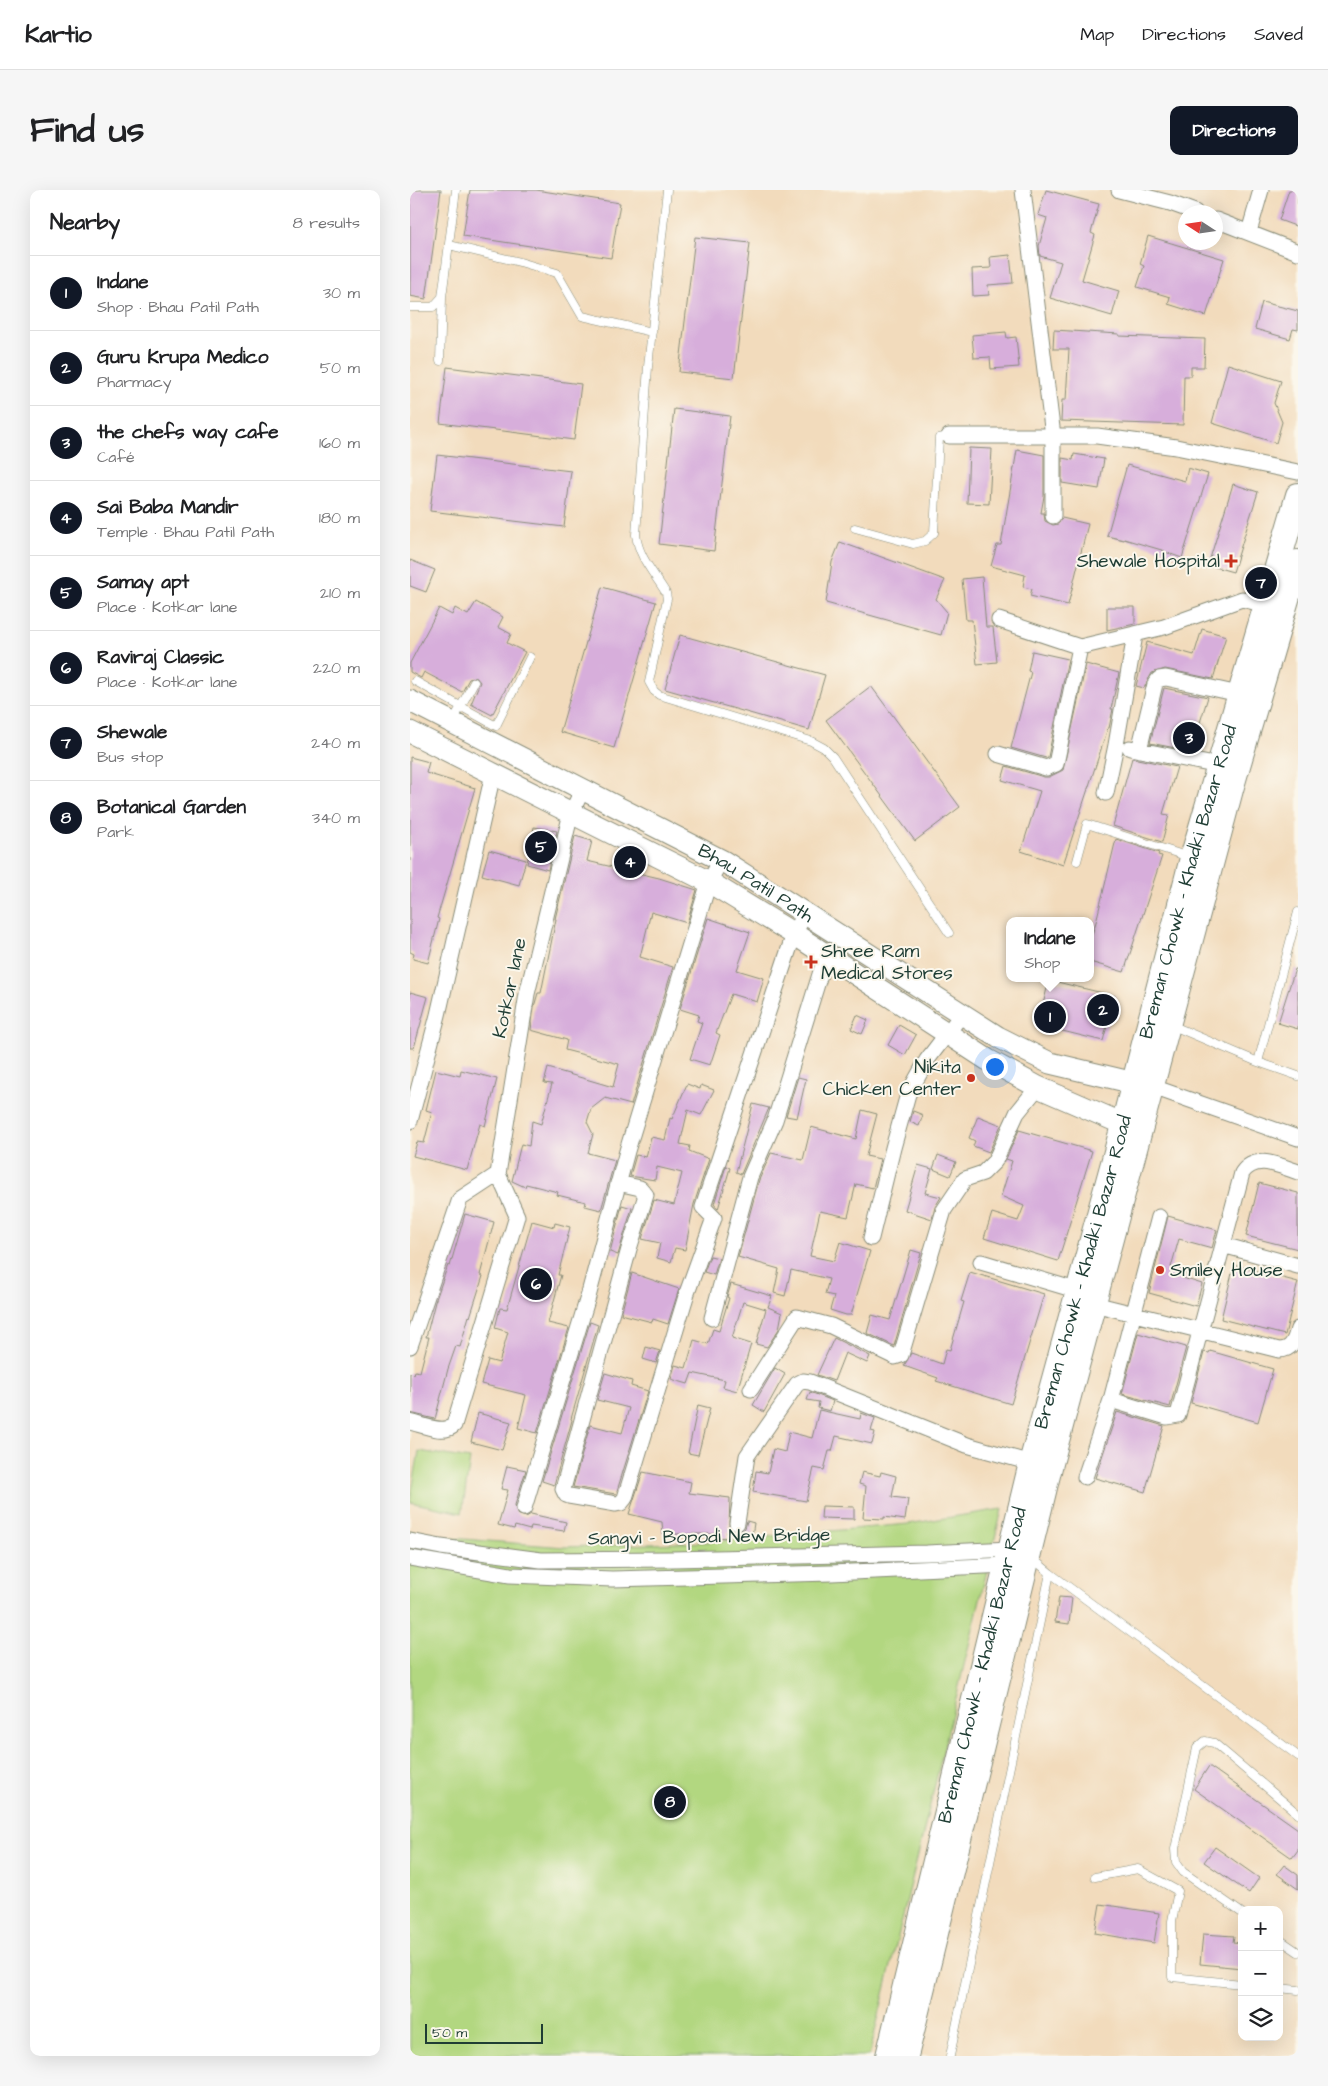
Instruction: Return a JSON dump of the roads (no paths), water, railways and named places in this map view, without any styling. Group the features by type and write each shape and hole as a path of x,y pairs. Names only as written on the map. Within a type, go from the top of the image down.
{"main road":[{"name":"Breman Chowk - Khadki Bazar Road","path":"888,2056 1015,1556 1144,1084 1192,858 1298,494"},
{"name":"Breman Chowk - Khadki Bazar Road","path":"1144,1084 1169,1024 1232,786 1298,562"},
{"name":"Bhau Patil Path","path":"410,701 457,714 582,789 721,860 998,1036 1050,1063 1144,1084"},
{"name":"Bhau Patil Path","path":"410,732 709,882 794,934 988,1060 1038,1087 1132,1127"},
{"path":"856,974 868,954"},
{"name":"Breman Chowk - Khadki Bazar Road","path":"906,2056 1015,1556"}],"street":[{"path":"1023,190 1053,436 1053,516"},
{"path":"1119,190 1172,197 1184,205"},
{"path":"1249,232 1261,190"},
{"path":"1223,223 1298,252"},
{"path":"949,436 1097,436 1176,447 1298,472"},
{"path":"999,620 1080,647 1164,627 1242,599 1266,605"},
{"path":"1106,793 1135,635"},
{"path":"998,754 1046,768 1056,764 1080,647"},
{"path":"1139,750 1155,684 1159,679 1166,678 1239,694"},
{"path":"1116,745 1219,766"},
{"path":"410,1121 438,1015 493,774"},
{"name":"Kotkar lane","path":"498,1174 527,994 571,813 582,789"},
{"path":"524,1508 588,1297 618,1183 709,882 721,860"},
{"path":"618,1183 640,1188 646,1195 629,1249 563,1489 566,1495 569,1496 616,1504 621,1503 625,1498 687,1293 714,1218 703,1207 794,934 806,914"},
{"path":"712,1318 750,1177 775,1120 826,955"},
{"path":"871,1238 908,1094 926,1060 962,1014"},
{"path":"1144,1084 1298,1138"},
{"path":"751,1389 797,1317 831,1326 895,1357 901,1355 944,1210 965,1179 983,1173 994,1161 1017,1113 1038,1087"},
{"path":"1111,1400 1167,1417 1178,1415 1242,1172 1251,1164 1264,1162 1298,1172"},
{"path":"410,1346 460,1199 498,1174 517,1216 454,1425 450,1429 443,1430 410,1422"},
{"path":"1085,1478 1111,1400 1159,1216"},
{"path":"1223,1245 1298,1266"},
{"path":"981,1262 1134,1314 1279,1350 1288,1348 1292,1344 1298,1329"},
{"path":"737,1523 747,1456 797,1384 803,1381 810,1382 967,1445 1041,1465"},
{"name":"Sangvi - Bopodi New Bridge","path":"410,1541 541,1560 927,1553 1015,1556"},
{"name":"Sangvi - Bopodi New Bridge","path":"410,1558 510,1575 612,1579 927,1570 1015,1556"}],"lane":[{"path":"440,361 442,297 456,190"},
{"path":"667,190 652,332 636,536 641,556 666,593 649,682 659,695 811,741 824,748 833,757 949,933"},
{"path":"449,245 557,273 582,316 652,332"},
{"path":"410,307 433,307 442,297"},
{"path":"855,528 913,544 924,541 934,533 939,438 949,436"},
{"path":"415,680 457,714 496,726 530,656"},
{"path":"457,714 474,682"},
{"path":"1077,861 1087,824 1192,858"},
{"path":"1258,1062 1298,912"},
{"path":"1169,1024 1258,1062 1298,1076"},
{"path":"1015,1556 1050,1573 1298,1756"},
{"path":"950,2056 1050,1573"},
{"path":"1238,1910 1183,1872 1176,1862 1174,1849 1197,1748 1205,1741 1214,1743 1298,1814"},
{"path":"1095,1878 1138,1869 1178,1891 1172,1921 1172,1977 1238,1984"},
{"path":"1283,1942 1298,1952"},
{"path":"1283,1988 1298,1990"}],"place":[{"name":"Shewale Hospital","path":"1231,561"},
{"name":"Shewale","path":"1261,583"},
{"name":"the chefs way cafe","path":"1189,738"},
{"name":"Samay apt","path":"541,847"},
{"name":"Sai Baba Mandir","path":"630,862"},
{"name":"Shree Ram Medical Stores","path":"811,962"},
{"name":"Guru Krupa Medico","path":"1103,1010"},
{"name":"Indane","path":"1050,1017"},
{"name":"Nikita Chicken Center","path":"971,1078"},
{"name":"Smiley House","path":"1160,1270"},
{"name":"Raviraj Classic","path":"536,1284"},
{"name":"Botanical Garden","path":"670,1802"}]}
